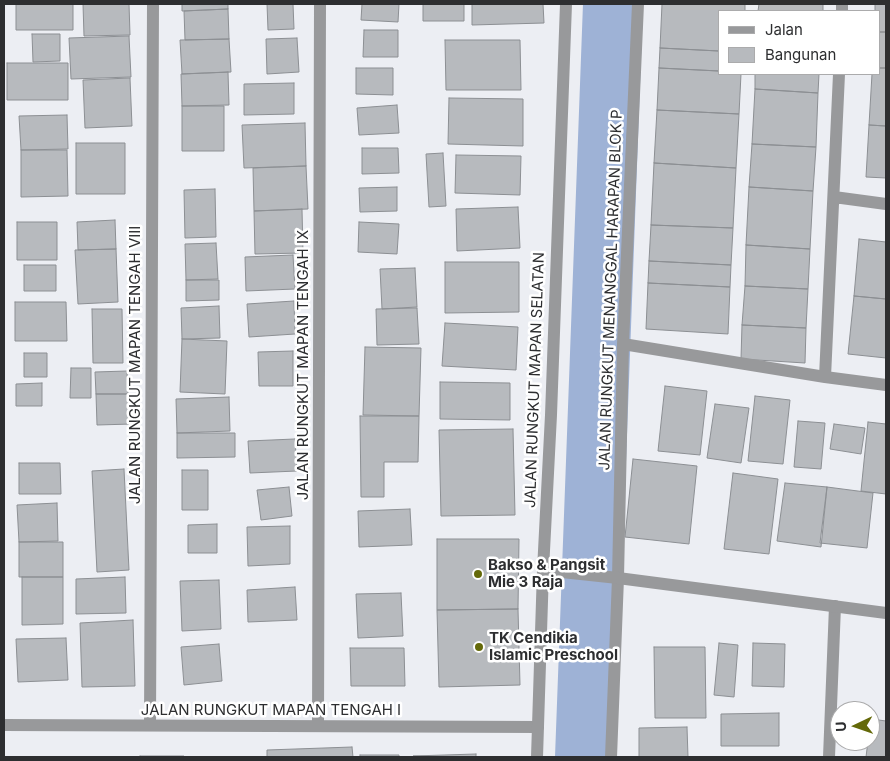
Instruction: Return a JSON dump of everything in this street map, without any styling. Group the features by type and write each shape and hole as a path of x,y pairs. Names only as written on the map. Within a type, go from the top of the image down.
{"street":[{"name":"JALAN RUNGKUT MAPAN TENGAH VIII","path":"150,725 153,4"},
{"name":"JALAN RUNGKUT MAPAN TENGAH IX","path":"318,726 320,4"},
{"name":"JALAN RUNGKUT MAPAN SELATAN","path":"537,757 566,4"},
{"name":"JALAN RUNGKUT MENANGGAL HARAPAN BLOK P","path":"611,757 613,577 638,4"},
{"path":"825,377 839,75"},
{"path":"834,197 886,204"},
{"path":"623,344 886,385"},
{"path":"543,570 613,577 886,613"},
{"path":"829,757 835,606"},
{"name":"JALAN RUNGKUT MAPAN TENGAH I","path":"4,725 538,727"}],"building":[{"path":"16,4 73,4 73,30 16,30"},
{"path":"83,4 129,4 130,35 84,36"},
{"path":"182,4 228,4 228,9 182,11"},
{"path":"267,4 293,4 294,29 268,30"},
{"path":"362,4 399,4 398,22 361,20"},
{"path":"423,4 464,4 464,21 423,21"},
{"path":"472,4 543,4 544,23 472,25"},
{"path":"662,4 745,4 745,10 718,10 718,51 660,48"},
{"path":"759,4 823,4 823,10 758,10"},
{"path":"875,4 886,4 886,32 880,32 880,10 875,10"},
{"path":"228,9 229,39 185,40 184,11"},
{"path":"364,30 398,30 398,57 363,57"},
{"path":"880,32 886,32 886,68 880,68"},
{"path":"32,34 60,34 60,61 33,62"},
{"path":"129,36 131,77 71,79 69,38"},
{"path":"297,38 299,72 267,74 266,39"},
{"path":"229,39 231,72 182,74 180,40"},
{"path":"445,40 520,40 521,90 446,90"},
{"path":"660,48 718,51 718,71 659,68"},
{"path":"7,63 68,63 68,100 7,100"},
{"path":"356,68 393,68 393,95 356,94"},
{"path":"659,68 718,71 718,75 741,75 739,114 657,110"},
{"path":"880,68 886,68 886,126 869,125 872,75 880,75"},
{"path":"228,72 229,105 182,106 181,74"},
{"path":"755,75 819,75 818,93 755,89"},
{"path":"130,78 132,126 85,128 83,80"},
{"path":"294,83 294,114 244,115 244,84"},
{"path":"755,89 818,93 816,147 752,144"},
{"path":"449,98 523,99 523,146 448,144"},
{"path":"397,105 399,133 359,135 357,108"},
{"path":"182,106 224,106 224,151 182,151"},
{"path":"657,110 739,114 736,168 654,163"},
{"path":"67,115 68,149 21,150 19,116"},
{"path":"305,123 306,166 244,168 242,125"},
{"path":"869,125 886,126 886,178 866,177"},
{"path":"76,143 125,143 125,194 76,194"},
{"path":"752,144 816,147 813,191 749,187"},
{"path":"362,148 398,148 399,173 362,174"},
{"path":"21,150 67,150 68,196 21,197"},
{"path":"443,153 446,206 429,207 426,154"},
{"path":"456,155 521,156 520,195 455,193"},
{"path":"654,163 736,168 733,228 651,225"},
{"path":"306,166 308,209 254,211 253,168"},
{"path":"397,187 397,211 360,212 359,188"},
{"path":"749,187 813,191 810,249 746,245"},
{"path":"215,189 216,237 185,238 184,190"},
{"path":"518,207 520,248 457,251 456,209"},
{"path":"302,209 303,253 255,254 254,211"},
{"path":"115,220 116,249 78,250 77,222"},
{"path":"17,222 57,222 57,260 17,260"},
{"path":"359,222 399,224 397,254 358,252"},
{"path":"651,225 733,228 731,265 649,261"},
{"path":"859,239 886,242 886,299 854,296"},
{"path":"216,243 218,279 186,280 185,244"},
{"path":"746,245 810,249 808,289 745,286"},
{"path":"116,249 118,302 78,304 75,250"},
{"path":"293,255 295,289 246,291 245,257"},
{"path":"649,261 731,265 730,287 648,283"},
{"path":"445,262 519,262 519,312 445,313"},
{"path":"24,265 56,265 56,291 24,291"},
{"path":"415,268 417,307 382,309 380,269"},
{"path":"186,280 219,280 219,300 186,301"},
{"path":"648,283 730,287 728,334 646,329"},
{"path":"745,286 808,289 806,328 742,325"},
{"path":"854,296 886,299 886,358 848,354"},
{"path":"294,301 295,334 249,337 247,304"},
{"path":"15,302 66,302 67,341 15,341"},
{"path":"219,306 220,338 182,339 181,308"},
{"path":"417,308 419,344 377,345 376,309"},
{"path":"92,309 122,309 123,363 93,363"},
{"path":"445,323 518,327 516,370 442,366"},
{"path":"742,325 806,328 805,363 741,359"},
{"path":"182,339 227,341 225,394 180,392"},
{"path":"365,347 421,348 419,416 363,415"},
{"path":"293,351 293,386 259,386 258,352"},
{"path":"24,353 47,353 47,377 24,377"},
{"path":"71,368 91,368 91,398 70,398"},
{"path":"127,371 128,394 96,394 95,372"},
{"path":"440,382 510,383 510,420 440,419"},
{"path":"42,383 42,406 16,406 16,384"},
{"path":"665,386 707,391 700,455 658,451"},
{"path":"96,394 131,394 132,424 97,425"},
{"path":"755,396 790,400 783,464 748,461"},
{"path":"229,397 230,431 177,433 176,399"},
{"path":"715,404 749,408 741,463 707,458"},
{"path":"360,416 419,416 418,462 384,462 384,497 361,497"},
{"path":"798,421 825,423 821,469 794,467"},
{"path":"868,422 886,424 886,494 861,491"},
{"path":"834,424 865,428 861,454 830,449"},
{"path":"513,429 515,515 441,516 439,430"},
{"path":"177,433 235,433 235,457 177,458"},
{"path":"295,439 297,471 250,473 248,441"},
{"path":"633,459 697,466 689,544 625,537"},
{"path":"19,463 60,463 61,494 19,494"},
{"path":"124,469 129,570 97,572 92,471"},
{"path":"182,470 208,470 208,510 182,510"},
{"path":"733,473 778,479 769,554 724,549"},
{"path":"785,483 827,487 821,547 777,541"},
{"path":"289,487 292,516 261,520 257,490"},
{"path":"827,487 873,493 867,548 820,543"},
{"path":"57,503 58,541 19,542 17,505"},
{"path":"410,509 412,545 359,547 358,511"},
{"path":"217,524 217,553 188,553 188,525"},
{"path":"290,526 290,564 248,566 247,527"},
{"name":"Bakso & Pangsit Mie 3 Raja","path":"437,539 519,539 518,609 437,610"},
{"path":"19,542 63,542 63,577 19,577"},
{"path":"22,577 63,577 63,624 22,625"},
{"path":"125,577 126,613 76,614 76,579"},
{"path":"219,580 221,629 182,631 180,581"},
{"path":"295,587 297,620 248,622 247,590"},
{"path":"401,593 403,636 358,638 356,594"},
{"name":"TK Cendikia Islamic Preschool","path":"518,609 520,685 439,687 437,610"},
{"path":"133,620 135,686 82,687 80,623"},
{"path":"66,638 68,680 18,682 16,639"},
{"path":"719,643 738,645 734,697 714,695"},
{"path":"753,643 785,644 784,687 752,686"},
{"path":"219,644 222,681 184,685 181,647"},
{"path":"654,647 705,647 706,718 655,718"},
{"path":"350,648 404,648 405,686 351,686"},
{"path":"779,713 779,746 721,746 721,714"},
{"path":"880,720 886,721 886,757 866,757 867,751 880,751"},
{"path":"687,727 688,757 639,757 639,728"},
{"path":"352,747 353,757 267,757 267,750"},
{"path":"476,754 476,757 413,756"},
{"path":"360,755 399,755 399,757 360,757"},
{"path":"184,756 184,757 140,757"}],"waterway":[{"path":"585,757 613,4"}],"place":[{"name":"Bakso & Pangsit Mie 3 Raja","path":"478,574"},
{"name":"TK Cendikia Islamic Preschool","path":"479,647"}]}
